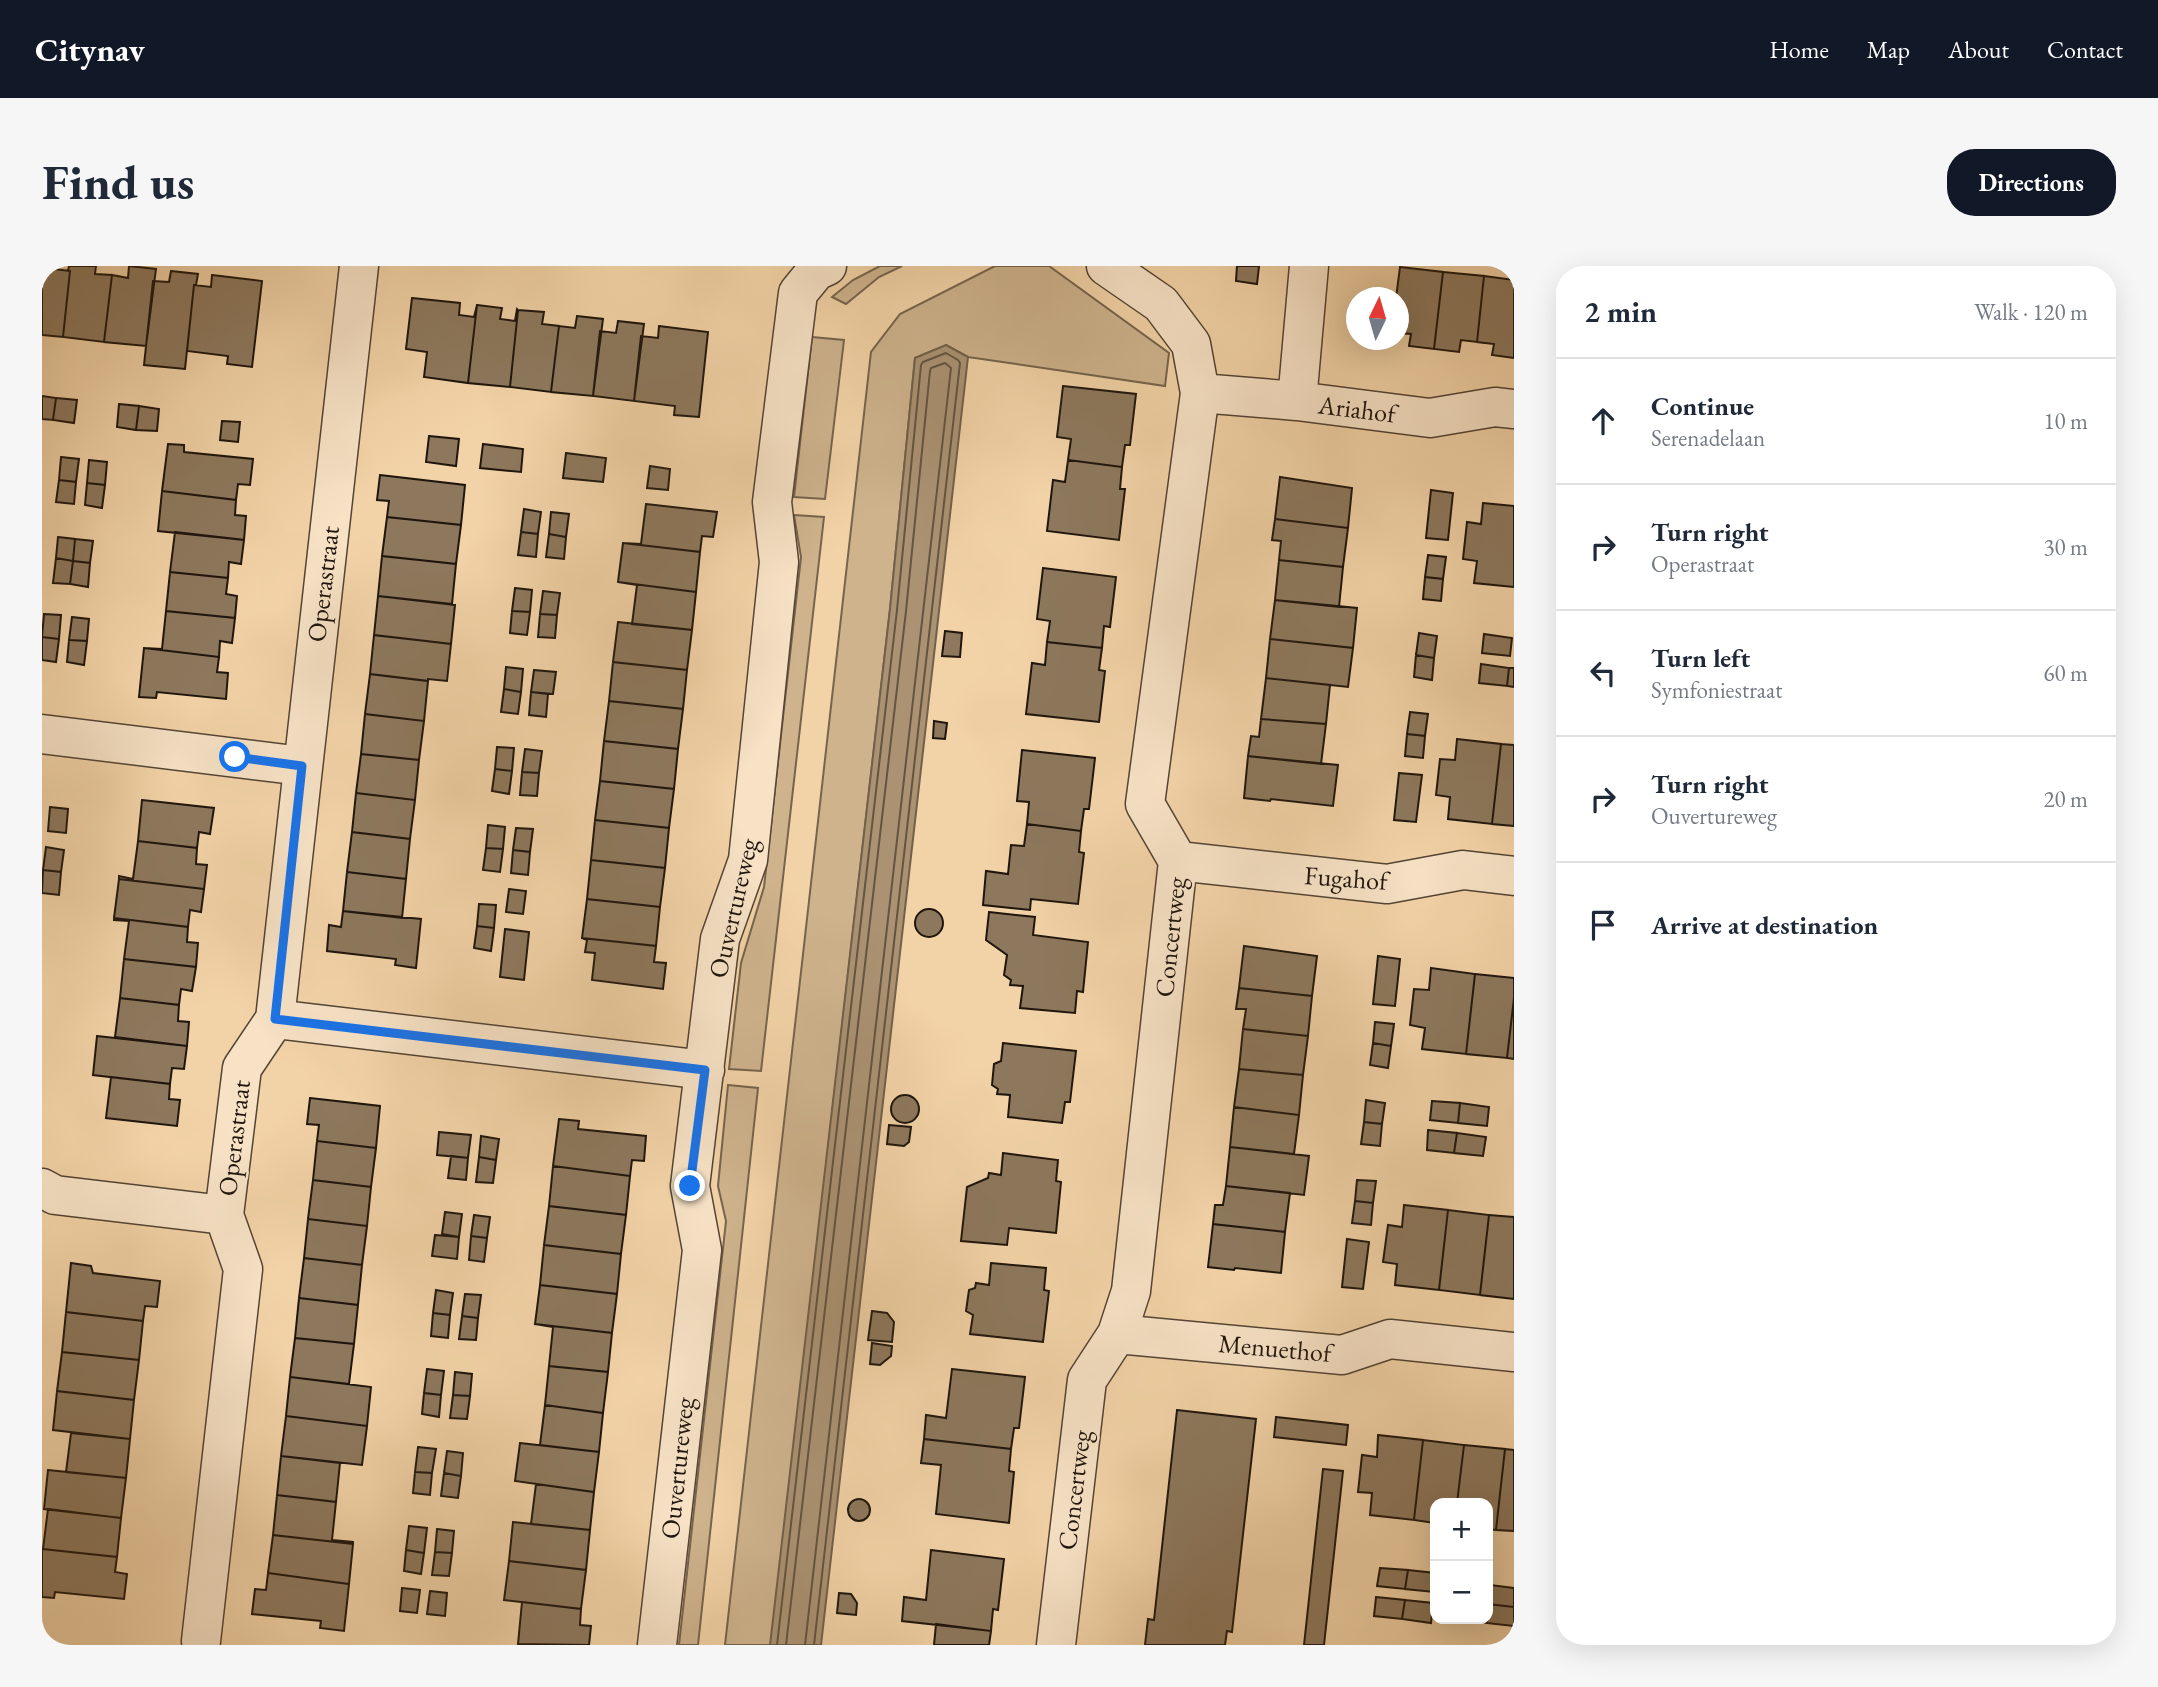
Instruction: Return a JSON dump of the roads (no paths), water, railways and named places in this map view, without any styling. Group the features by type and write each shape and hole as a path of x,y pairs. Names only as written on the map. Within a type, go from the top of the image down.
{"street":[{"name":"Operastraat","path":"200,1644 243,1269 224,1214 242,1068 275,1019 359,266"},
{"name":"Concertweg","path":"1056,1645 1087,1380 1117,1334 1131,1291 1178,861 1145,804 1200,393 1191,344 1161,304 1106,266"},
{"path":"1297,401 1309,266"},
{"name":"Ouvertureweg","path":"657,1645 702,1250 690,1186 720,939 748,859 779,562 772,502 798,293 816,268"},
{"name":"Ariahof","path":"1200,393 1297,401 1430,418 1495,407 1514,409"},
{"path":"42,734 302,766"},
{"name":"Fugahof","path":"1178,861 1387,884 1463,870 1514,876"},
{"path":"275,1019 705,1070"},
{"path":"42,1188 55,1195 224,1214"},
{"name":"Menuethof","path":"1117,1334 1342,1355 1390,1339 1514,1352"}],"water":[{"path":"946,345 968,357 821,1645 770,1645 890,609 915,358"}]}
